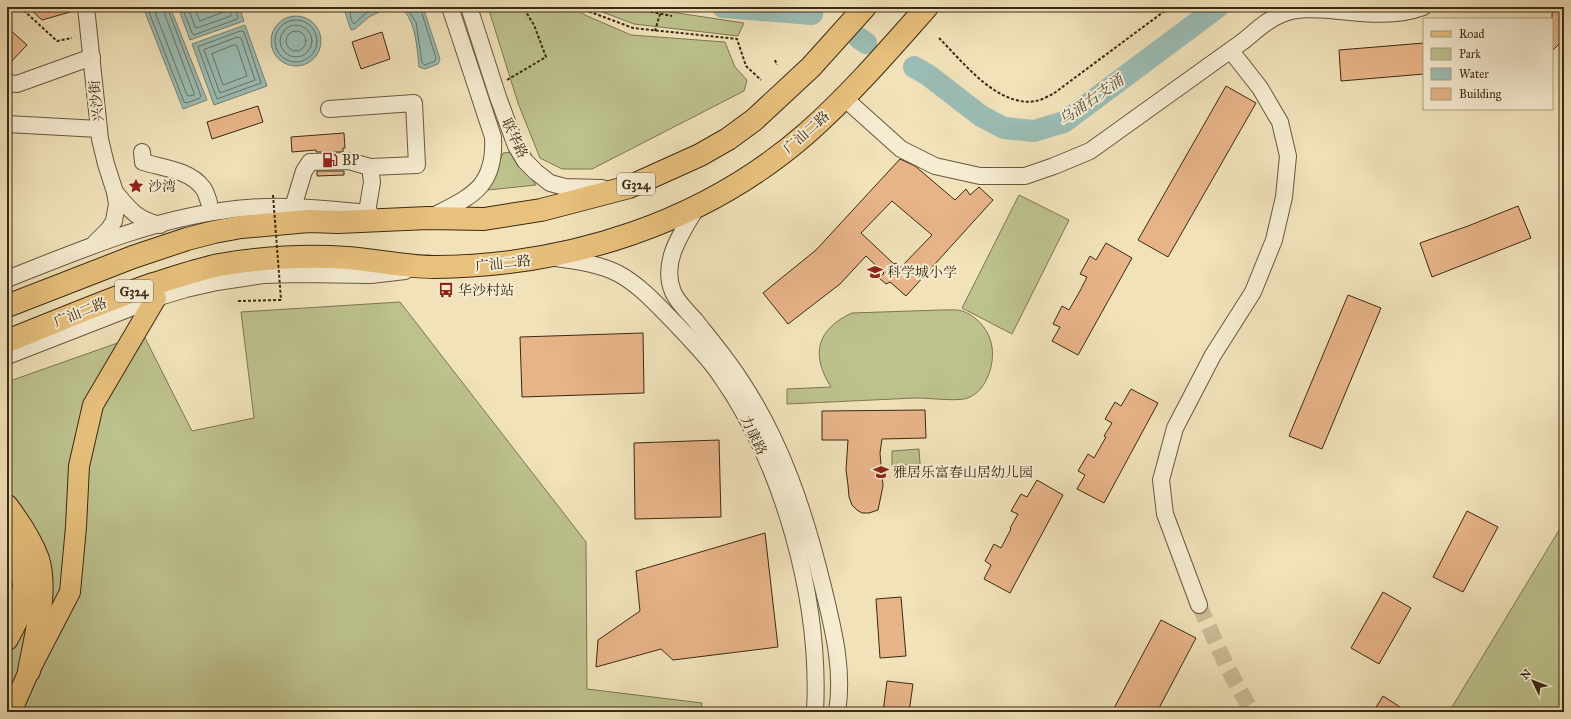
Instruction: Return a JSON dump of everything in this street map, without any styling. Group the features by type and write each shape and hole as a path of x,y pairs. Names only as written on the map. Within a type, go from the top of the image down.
{"highway":[{"name":"G324","path":"7,306 108,266 187,239 241,227 309,221 338,222 428,218 484,219 513,216 565,205 629,187 694,158 728,139 754,120 810,67 865,7"},
{"name":"广汕二路","path":"7,341 117,297 194,271 219,265 265,259 318,257 347,258 430,267 498,265 548,257 594,247 628,235 698,205 729,189 781,153 805,134 850,90 922,13"},
{"path":"7,506 30,542 38,560 41,580 41,604 29,671"},
{"path":"7,530 19,553 24,586 18,618 7,639"}],"main road":[{"path":"11,712 29,671 70,592 76,527 79,466 93,404 156,298"}],"street":[{"name":"兴沙街","path":"86,7 99,129 106,164 116,192"},
{"name":"联华路","path":"428,218 469,197 480,188 494,155 493,137 450,7"},
{"name":"联华路","path":"469,7 516,146 525,161 550,183 565,187 629,187"},
{"path":"850,90 901,149 935,166 980,176 1024,176 1054,166 1090,151 1231,50 1264,24 1282,14 1302,10 1387,14 1415,10 1423,7"},
{"path":"1199,605 1165,514 1161,480 1175,428 1213,355 1253,292 1274,240 1284,197 1288,156 1280,122 1260,88 1231,50"},
{"path":"7,83 16,84 92,57"},
{"path":"293,207 304,172 310,162 349,161 370,167 417,165 414,103 329,109"},
{"path":"7,124 99,129"},
{"path":"142,152 143,162 186,174 196,180 204,189 209,202"},
{"path":"367,212 372,182 370,167"},
{"path":"116,192 136,214 145,221 160,225"},
{"path":"90,247 109,230 114,221 117,204 116,192"},
{"name":"力康路","path":"698,205 674,246 670,261 669,276 673,292 739,377 757,404 774,436 788,469 807,524 831,620 839,665 840,686 838,712"},
{"path":"7,279 90,247 191,216 222,210 293,207 428,218"},
{"name":"力康路","path":"548,257 585,262 607,269 621,275 640,289 663,310 704,355 717,370 733,394 763,451 792,532 802,573 813,636 816,662 815,712"},
{"path":"7,356 156,298 216,282 263,275 371,275 430,267"}],"path":[{"path":"20,7 57,41 72,38"},
{"path":"506,80 546,58 534,25 523,7"},
{"path":"580,7 633,28 737,39 746,66 761,80"},
{"path":"626,7 672,16"},
{"path":"939,38 982,80 998,92 1014,100 1036,101 1054,94 1170,7"},
{"path":"655,30 660,14"},
{"path":"775,60 777,65"},
{"path":"238,301 281,300 273,195"}],"green space":[{"path":"488,7 574,7 585,15 631,35 725,42 735,67 747,80 744,91 592,169 562,169 540,158 518,103"},
{"path":"589,7 646,7 744,23 738,36 634,24"},
{"path":"513,152 536,185 488,190 503,153"},
{"path":"1019,195 1069,220 1012,334 962,308"},
{"path":"400,302 586,542 587,689 702,703 701,712 7,712 7,382 143,334 192,431 254,418 241,312"},
{"path":"960,310 975,318 983,326 991,341 993,355 990,371 983,386 978,392 971,396 959,400 915,398 787,404 787,389 831,387 820,364 820,344 824,335 840,319 852,313"},
{"path":"919,449 920,464 892,466 892,451"},
{"path":"1564,522 1564,712 1449,712"}],"water":[{"path":"143,7 170,7 207,100 183,109"},
{"path":"178,7 239,7 244,21 190,40"},
{"path":"346,7 389,7 369,17 355,29 351,30 345,12"},
{"path":"397,7 423,7 440,59 438,64 425,69 419,67 412,24 403,11"},
{"path":"291,16 301,16 314,23 321,36 321,46 314,59 301,66 291,66 282,62 275,55 271,46 271,36 275,27 282,20"},
{"path":"245,25 267,86 214,105 192,44"}],"building":[{"path":"28,7 77,7 77,10 42,20"},
{"path":"1558,7 1564,7 1564,39 1553,50 1553,18 1552,13"},
{"path":"7,27 27,45 7,66"},
{"path":"382,32 390,59 361,69 352,42"},
{"path":"1423,43 1423,74 1341,81 1339,50"},
{"path":"1226,86 1256,103 1168,257 1138,240"},
{"path":"258,106 263,122 212,139 207,122"},
{"path":"344,133 345,148 343,148 343,152 316,152 316,150 292,152 291,137"},
{"path":"900,159 915,166 955,200 966,189 970,195 979,187 993,200 906,296 890,282 886,284 879,278 884,273 866,256 840,284 788,324 763,293 816,250","holes":["892,201 932,235 901,267 896,263 894,264 861,233"]},
{"path":"317,171 344,171 344,175 317,176"},
{"path":"1518,206 1531,238 1432,277 1420,243"},
{"path":"1106,243 1132,258 1078,355 1052,341 1060,327 1053,324 1062,306 1069,310 1080,291 1087,277 1080,274 1090,256 1096,260"},
{"path":"1348,295 1381,308 1322,449 1289,436"},
{"path":"643,333 644,393 522,397 520,337"},
{"path":"1131,389 1158,403 1104,503 1077,489 1085,475 1078,471 1088,454 1094,458 1106,437 1104,436 1112,423 1105,419 1115,402 1121,406"},
{"path":"925,410 926,438 882,439 880,453 883,486 878,510 869,513 862,513 857,510 852,505 849,497 846,470 848,440 822,440 822,411"},
{"path":"719,440 721,517 635,519 634,443"},
{"path":"1037,480 1063,495 1010,593 984,579 991,565 985,561 994,544 1001,548 1018,514 1011,511 1021,494 1027,497"},
{"path":"1467,511 1498,527 1463,592 1433,577"},
{"path":"765,533 778,647 673,660 661,649 596,667 598,640 640,611 636,571"},
{"path":"1383,592 1411,608 1379,664 1351,648"},
{"path":"901,597 906,656 880,658 876,599"},
{"path":"1161,620 1196,638 1157,712 1112,712"},
{"path":"887,681 913,684 909,712 883,712"},
{"path":"1383,696 1408,712 1373,712"}],"waterway":[{"name":"乌涌右支涌","path":"723,7 812,14"},
{"name":"乌涌右支涌","path":"914,67 928,75 981,116 1004,128 1034,131 1064,122 1218,7"},
{"name":"乌涌右支涌","path":"859,38 866,43"}],"tunnel":[{"path":"1199,605 1228,669 1252,712"}],"place":[{"name":"BP","path":"330,160"},
{"name":"沙湾","path":"136,186"},
{"name":"科学城小学","path":"875,272"},
{"name":"华沙村站","path":"446,290"},
{"name":"雅居乐富春山居幼儿园","path":"881,472"}]}
